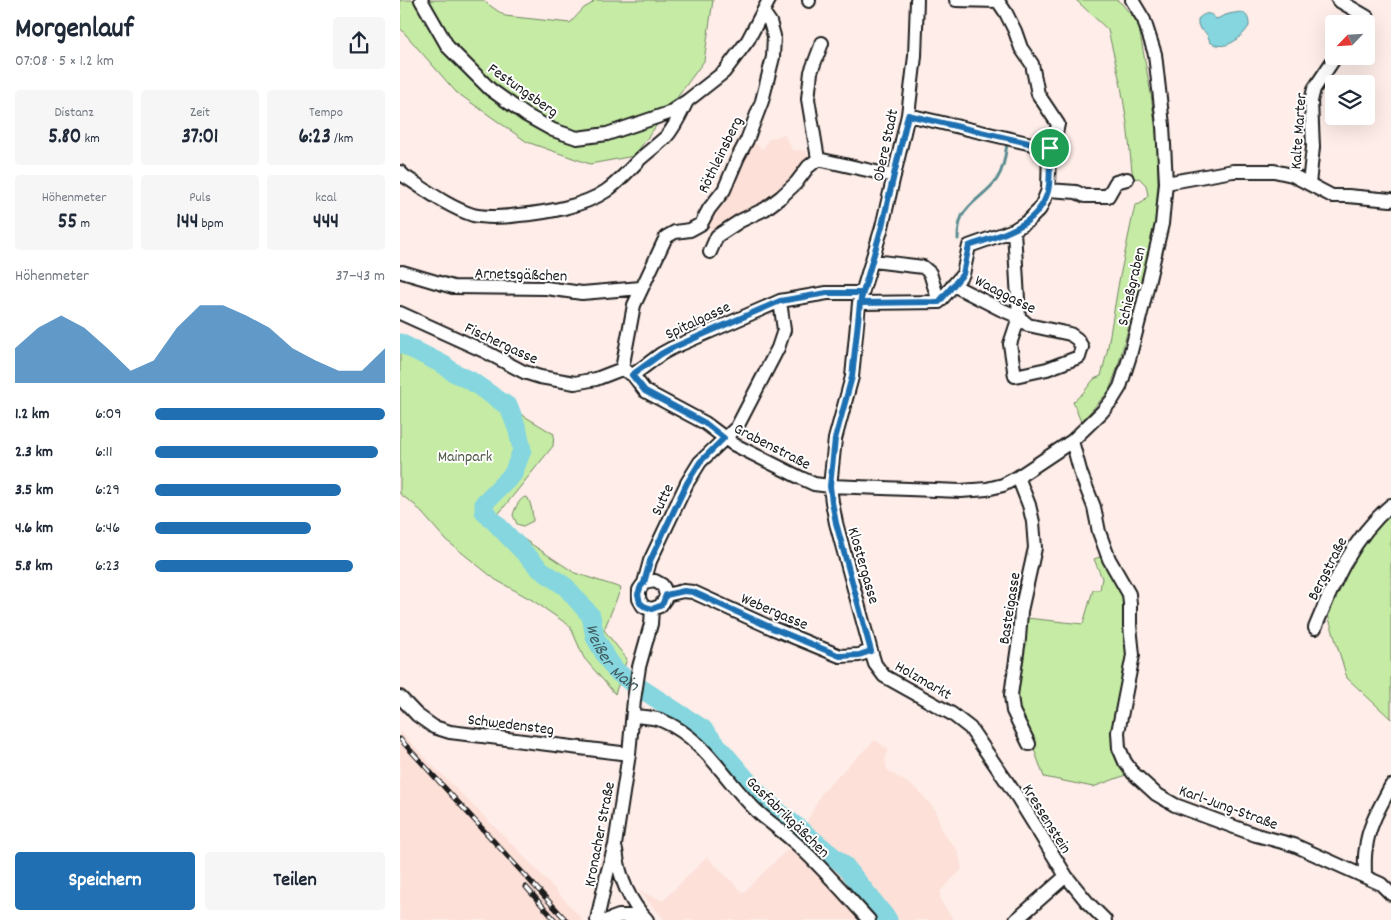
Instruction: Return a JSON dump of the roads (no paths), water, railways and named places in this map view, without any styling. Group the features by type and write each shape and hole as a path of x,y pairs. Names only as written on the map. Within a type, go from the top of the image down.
{"street":[{"name":"Festungsberg","path":"421,0 448,47 490,89 553,130 577,138 607,134 669,113 687,101 724,72 748,40 766,6"},
{"name":"Obere Stadt","path":"861,298 873,261 908,115 915,56 917,0"},
{"path":"939,302 963,274 969,246 1014,230 1028,221 1040,209 1048,190 1050,148 1055,138 1058,124 1038,94 1032,64 1021,48 1015,31 998,1 956,0"},
{"name":"Schießgraben","path":"961,491 988,488 1018,477 1072,441 1102,412 1120,387 1143,305 1162,224 1166,182 1163,124 1155,54 1144,20 1132,0"},
{"path":"1338,0 1358,15"},
{"name":"Röthleinsberg","path":"627,372 634,306 666,237 675,232 690,230 700,224 724,190 747,140 762,101 773,57 774,36 766,6"},
{"path":"818,159 808,99 811,72 822,43"},
{"name":"Kalte Marter","path":"1309,184 1313,147 1312,101 1314,89 1330,65"},
{"path":"400,172 443,202 475,215 504,217 532,214 573,205 591,199 606,191 667,136 687,101"},
{"path":"908,115 1050,148"},
{"path":"818,159 894,176"},
{"path":"710,252 717,236 776,201 818,159"},
{"name":"Kalte Marter","path":"1166,182 1233,171 1274,171 1292,175 1332,196 1391,200"},
{"path":"1048,190 1076,192 1085,196 1108,196 1116,182 1127,179"},
{"path":"1014,230 1018,317"},
{"path":"873,261 923,267 930,273 939,302"},
{"name":"Arnetsgäßchen","path":"402,272 453,287 546,288 582,293 641,288"},
{"name":"Waaggasse","path":"953,285 1018,317 1028,324 1070,334 1077,339 1082,347 1079,357 1046,369 1015,376 1010,344 1018,317"},
{"name":"Spitalgasse","path":"627,372 672,348 780,301 827,293 861,298 939,302"},
{"name":"Klostergasse","path":"861,298 852,377 835,439 830,486 836,523 871,651"},
{"path":"724,438 737,426 778,348 784,330 780,301"},
{"name":"Fischergasse","path":"400,313 540,378 574,383 627,372"},
{"name":"Grabenstraße","path":"627,372 645,391 705,423 724,438 814,484 961,491"},
{"name":"Sutte","path":"652,609 644,606 639,599 639,590 644,583 650,561 687,483 700,462 724,438"},
{"name":"Karl-Jung-Straße","path":"1072,441 1109,559 1129,594 1133,655 1118,732 1119,748 1133,774 1156,794 1175,805 1256,835 1294,845 1381,884 1391,894"},
{"name":"Basteigasse","path":"1018,477 1029,505 1033,522 1035,548 1021,611 1020,639 1011,696 1013,711 1029,744"},
{"name":"Bergstraße","path":"1315,628 1334,583 1358,541 1391,505"},
{"path":"629,754 634,700 651,624 652,609 663,603 666,595 664,588 659,583 651,581 644,583"},
{"name":"Webergasse","path":"666,595 684,591 693,592 840,656 859,655 871,651"},
{"name":"Holzmarkt","path":"871,651 875,664 884,676 952,714 970,728"},
{"name":"Schwedensteg","path":"400,697 417,715 434,727 450,732 629,754"},
{"name":"Gasfabrikgäßchen","path":"633,716 662,720 696,743 711,757 751,805 808,855 869,920"},
{"name":"Kressenstein","path":"970,728 1018,798 1066,876 1105,920"},
{"name":"Kronacher Straße","path":"598,920 615,845 629,754"},
{"path":"1365,876 1366,848 1369,835 1391,786"},
{"path":"615,845 621,878 626,891 645,918"},
{"path":"1016,920 1066,876"},
{"path":"608,920 619,916 645,918"}],"water":[{"path":"1241,12 1248,17 1249,26 1242,35 1226,45 1215,45 1210,42 1198,24 1198,19 1205,14 1212,15 1216,19 1228,14"}],"waterway":[{"path":"958,239 959,227 965,211 989,189 999,175 1004,162 1007,144"},
{"name":"Weißer Main","path":"400,343 444,365 509,407 518,431 522,450 513,474 484,503 484,511 540,569 566,587 591,616 595,637 616,671 703,729 764,800 845,866 888,920"}],"railway":[{"path":"400,739 566,920"},
{"path":"526,887 555,920"}],"park label":[{"name":"Mainpark","path":"465,455"}]}
